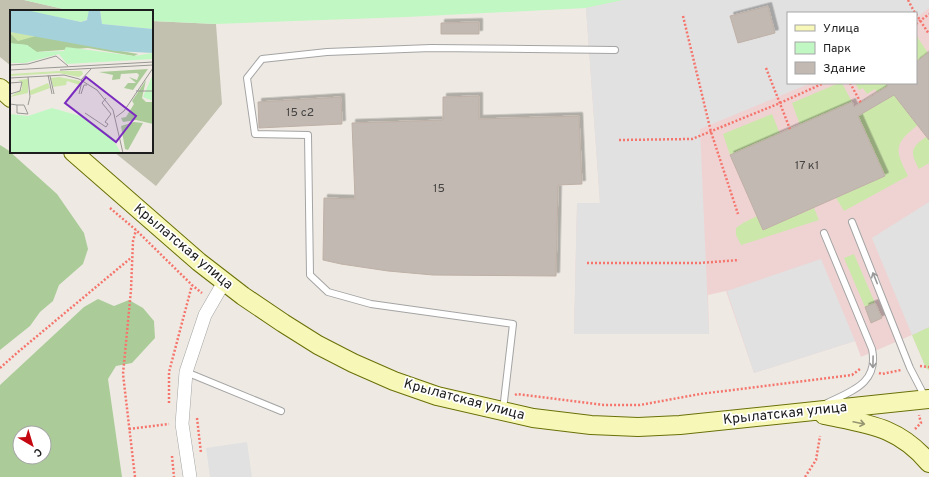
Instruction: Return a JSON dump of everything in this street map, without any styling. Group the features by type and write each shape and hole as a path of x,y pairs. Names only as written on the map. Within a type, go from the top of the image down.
{"main road":[{"path":"0,88 10,97"},
{"name":"Крылатская улица","path":"74,153 199,262 243,296 283,323 318,345 353,363 394,381 437,396 533,418 591,425 638,427 680,425 927,399"},
{"path":"807,412 878,427 894,433 906,441 929,463"}],"street":[{"path":"190,477 182,424 186,372 204,315 224,282"}],"lane":[{"path":"502,411 513,324 371,304 328,292 310,275 308,135 255,134 247,78 262,59 327,52 431,48 615,50"},
{"path":"852,222 910,368 927,399"},
{"path":"807,412 855,390 866,380 873,369 875,360 872,349 824,233"},
{"path":"186,372 281,410"}],"path":[{"path":"908,0 915,12"},
{"path":"917,23 929,14"},
{"path":"917,15 929,34"},
{"path":"683,16 711,132 738,214"},
{"path":"766,68 790,129"},
{"path":"619,140 692,139 822,84"},
{"path":"850,84 860,103"},
{"path":"110,208 136,230 192,285 212,300"},
{"path":"135,477 123,374 131,290 133,241 136,230"},
{"path":"0,368 132,257"},
{"path":"587,263 700,263 739,260"},
{"path":"502,411 517,394 604,405 640,405 700,394 852,375 864,364 882,374 921,365 929,367"},
{"path":"196,415 201,454"},
{"path":"129,429 169,424 182,424"},
{"path":"805,477 816,460 820,436"}],"shaded area":[{"path":"0,0 24,0 68,10 10,10 10,65 0,57"},
{"path":"624,0 929,0 929,370 926,368 912,335 861,357 855,341 754,373 726,291 708,295 709,334 574,334 577,203 600,203 586,8"},
{"path":"624,0 929,0 929,8 917,17 917,12 787,12 787,84 809,84 700,129 709,334 574,334 577,203 600,203 586,8"},
{"path":"153,21 216,24 222,104 156,186 115,153 153,153"},
{"path":"929,202 929,327 912,335 872,238"},
{"path":"821,259 855,341 754,373 727,291"},
{"path":"247,442 252,477 210,477 206,448"}],"green space":[{"path":"24,0 624,0 586,8 406,17 216,24 153,21 153,10 68,10"},
{"path":"917,36 928,53 917,61"},
{"path":"837,84 843,84 852,102 800,125 792,103"},
{"path":"856,84 888,84 888,87 877,92 875,89 867,94 863,88 859,90"},
{"path":"894,95 918,125 904,137 899,148 901,160 908,176 844,211 836,198 885,176 858,116"},
{"path":"772,114 780,134 730,155 723,134"},
{"path":"926,137 929,140 929,163 919,169 914,158 913,151 914,147"},
{"path":"0,145 8,150 57,194 84,233 88,249 83,264 59,285 53,301 40,312 30,326 0,350"},
{"path":"814,208 819,220 741,245 736,235 736,228 757,216 763,230"},
{"path":"854,254 875,303 865,307 844,258"},
{"path":"98,299 114,306 129,300 143,308 154,321 155,338 132,363 116,366 108,379 122,477 0,477 0,385 84,307"},
{"path":"929,327 929,370 926,368 912,335"}],"building":[{"path":"768,6 775,33 738,43 730,16"},
{"path":"479,22 479,34 441,34 441,23"},
{"path":"929,52 929,140 894,95 858,116 885,176 763,230 730,155 852,102 854,107 888,86 886,84 917,84 917,61"},
{"path":"479,96 479,119 579,116 582,184 558,185 556,276 433,275 388,271 323,260 324,198 355,199 352,123 443,120 443,97"},
{"path":"341,97 342,124 259,128 258,102"},
{"path":"875,303 882,318 871,323 865,307"}]}
